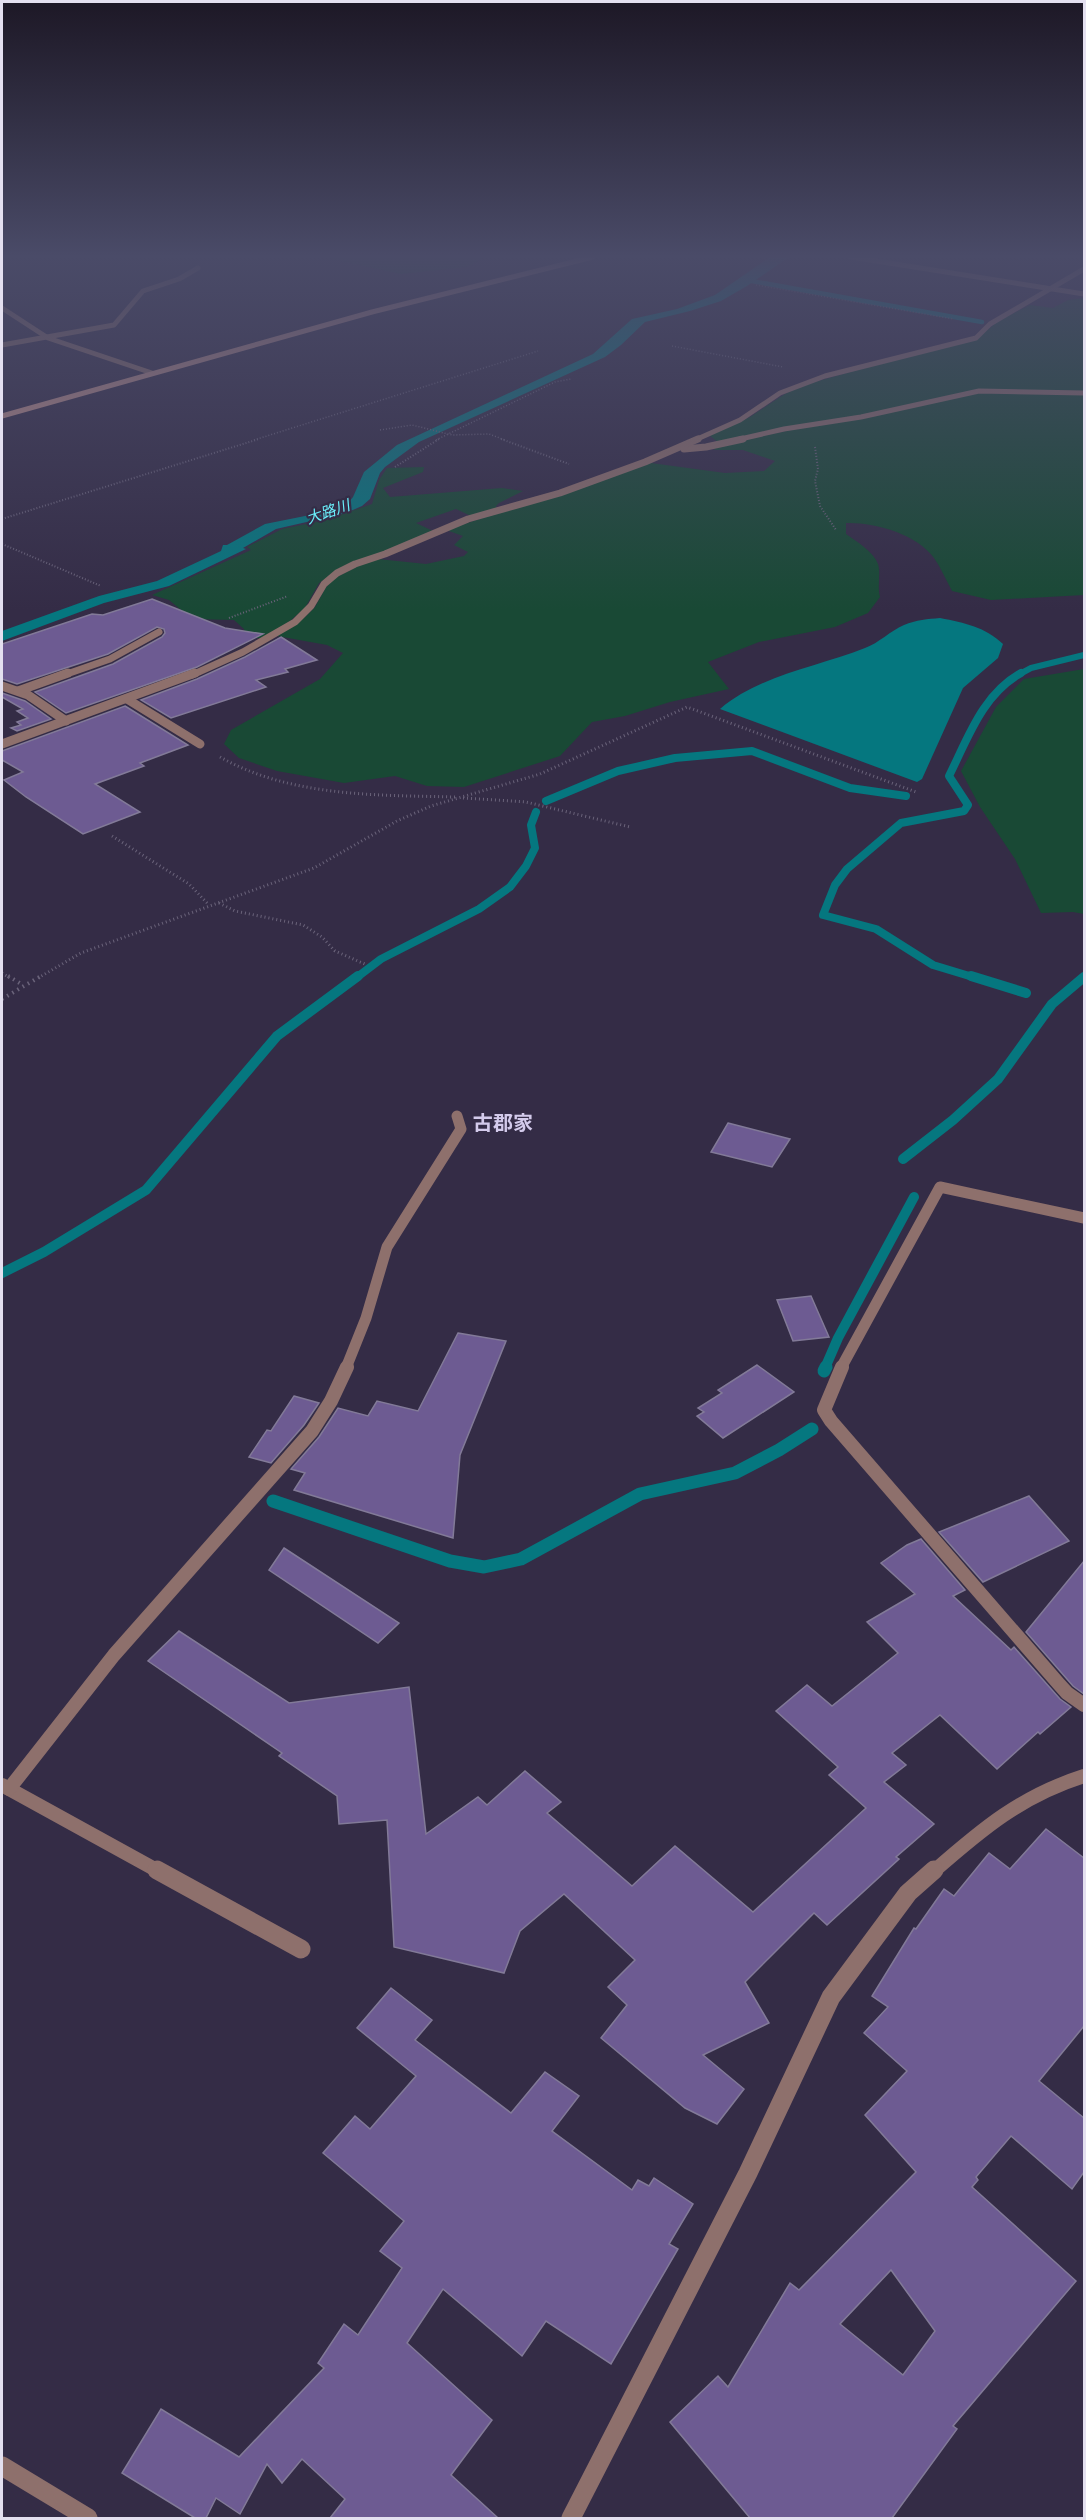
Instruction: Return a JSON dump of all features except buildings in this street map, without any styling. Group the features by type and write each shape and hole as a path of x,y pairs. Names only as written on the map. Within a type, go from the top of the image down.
{"main road":[{"path":"2,416 146,375"}],"street":[{"path":"2,744 192,675 243,652 295,622 311,606 324,584 355,564 386,554 468,519 601,479 740,420 780,393 830,375"},
{"path":"676,449 697,448 795,427 861,417 979,391 1084,393"},
{"path":"18,691 110,659 159,632"},
{"path":"2,686 28,695 66,721"},
{"path":"127,699 200,744"},
{"path":"301,1949 5,1787 114,1655 244,1510 318,1421 331,1401 354,1349 366,1318 387,1247 460,1129 457,1116"},
{"path":"1084,1218 940,1187 844,1361 824,1410 1058,1683 1067,1693 1084,1705"},
{"path":"571,2518 748,2173 831,1996 908,1893 968,1841 1021,1802 1059,1784 1084,1776"},
{"path":"2,2466 88,2518"}],"path":[{"path":"2,519 463,375"},
{"path":"819,375 825,376"},
{"path":"395,467 447,433 555,382 571,379"},
{"path":"380,429 412,425 447,433 489,434 573,465"},
{"path":"795,427 811,437 815,445 818,469 815,481 820,506 836,530"},
{"path":"2,544 101,586"},
{"path":"2,999 81,953 314,868 398,820 431,806 540,774 687,706 915,792"},
{"path":"200,744 225,761 267,778 297,785 397,795 526,802 630,828"},
{"path":"112,837 189,884 209,905"},
{"path":"218,902 235,911 303,925 322,937 335,951 367,965"},
{"path":"2,973 24,985"}],"shaded area":[{"path":"841,375 1084,375 1084,392 995,389 719,443 709,435 750,417 785,394 804,385"},
{"path":"972,393 1084,394 1084,595 991,600 952,591 934,558 917,542 882,527 846,523 846,534 869,551 878,564 880,597 868,613 835,627 759,642 708,662 729,689 670,702 625,716 592,722 560,756 464,787 427,786 395,776 344,783 277,771 239,758 224,744 231,730 320,679 343,653 327,645 277,636 305,617 315,607 326,587 335,578 364,563 378,559 426,564 464,556 468,552 454,545 463,536 446,530 651,463 725,473 764,471 775,461 743,450 716,450 709,447"},
{"path":"424,467 423,472 383,488 390,497 502,488 523,491 499,503 496,506 497,509 471,516 456,509 416,523 433,531 337,571 319,583 305,608 290,621 262,638 245,638 244,629 234,620 192,619 169,600 152,595 251,550 247,547 282,529 326,520 372,504 379,480 387,468"},
{"path":"1084,669 1084,914 1041,913 1015,859 980,807 961,771 996,707 1024,679"}],"water":[{"name":"大路川","path":"549,375 566,375 419,442 385,467 380,473 370,499 362,506 346,513 276,529 243,548 246,549 169,586 104,603 2,641 2,631 99,596 157,581 221,551 223,545 265,524 315,514 348,503 364,472 397,445"},
{"path":"940,618 982,630 1003,644 998,658 963,688 922,779 917,782 720,709 753,688 865,648 908,623"}],"waterway":[{"path":"1018,675 1031,668 1084,655"},
{"path":"976,978 933,965 876,929 823,915 835,885 847,869 901,823 964,811 968,805 949,776 986,705 1007,682 1021,673"},
{"path":"546,801 618,771 675,758 752,751 850,788 906,796"},
{"path":"356,978 381,959 479,909 510,887 526,866 535,848 531,825 536,812"},
{"path":"2,1273 44,1252 146,1190 277,1036 358,976"},
{"path":"971,976 1026,993"},
{"path":"903,1159 953,1120 998,1079 1052,1004 1084,977"},
{"path":"825,1368 838,1338 914,1197"},
{"path":"824,1371 826,1367"},
{"path":"273,1501 450,1561 484,1567 521,1559 640,1494 735,1473 779,1450 812,1429"}],"district":[{"name":"古郡家","path":"503,1123"}]}
